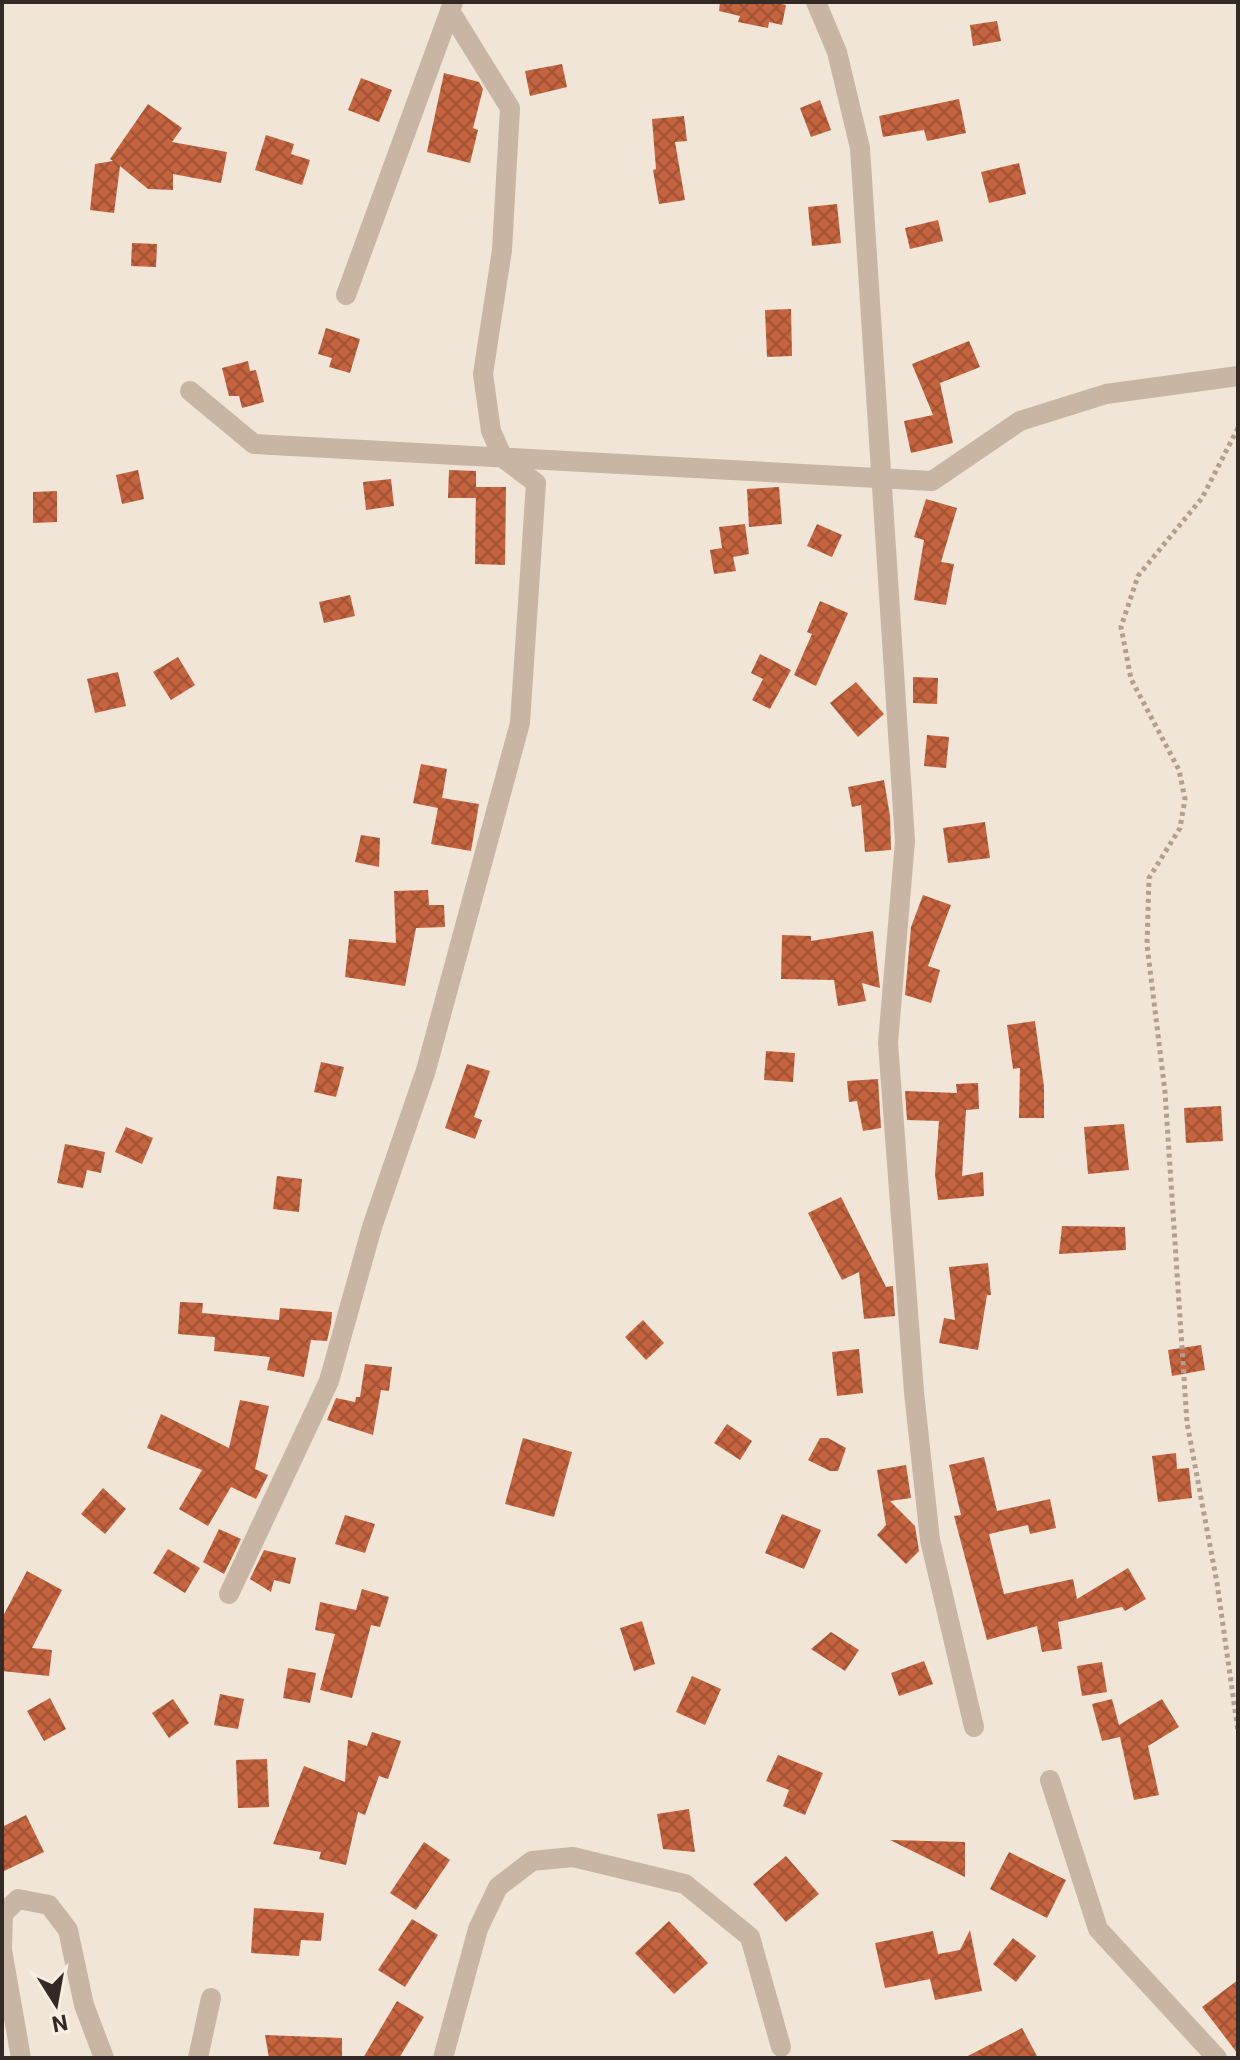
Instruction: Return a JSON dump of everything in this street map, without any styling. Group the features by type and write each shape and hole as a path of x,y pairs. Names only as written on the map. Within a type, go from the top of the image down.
{"street":[{"path":"816,2 837,52 860,148 884,476 905,841 888,1043 914,1392 930,1540 974,1727"},
{"path":"346,295 452,7"},
{"path":"229,1594 329,1381 372,1227 426,1070 520,723 536,483 503,458 491,431 483,374 502,250 510,108 452,7"},
{"path":"190,391 254,444 932,481 1020,421 1106,394 1238,376"},
{"path":"1050,1780 1098,1929 1217,2058"},
{"path":"443,2058 478,1929 498,1887 532,1861 573,1857 685,1884 750,1937 781,2047"},
{"path":"21,2058 2,1949 3,1914 18,1899 49,1905 68,1930 84,2005 104,2058"},
{"path":"198,2058 211,1998"}],"path":[{"path":"1238,428 1202,498 1138,576 1121,627 1131,679 1179,770 1185,799 1180,828 1149,878 1147,945 1165,1092 1187,1423 1217,1583 1238,1731"}],"building":[{"path":"720,2 773,2 786,5 782,25 769,22 768,28 738,22 740,16 719,11"},
{"path":"997,21 1001,41 973,46 970,25"},
{"path":"562,64 567,87 530,96 525,71"},
{"path":"444,73 479,82 483,89 473,128 478,130 470,163 427,152"},
{"path":"361,78 392,90 379,122 348,110"},
{"path":"959,99 966,133 927,141 924,130 883,137 879,116"},
{"path":"820,100 831,130 811,137 800,108"},
{"path":"148,104 182,128 172,142 227,152 221,183 173,174 173,190 148,189 120,166 114,213 90,210 95,164 113,161 110,159"},
{"path":"684,116 687,141 675,142 685,200 659,204 653,170 656,169 652,119"},
{"path":"266,135 294,144 291,154 310,160 302,185 255,170"},
{"path":"1019,163 1026,194 989,203 981,172"},
{"path":"837,204 841,243 812,246 808,207"},
{"path":"938,220 943,241 910,249 905,228"},
{"path":"132,243 157,244 156,267 131,266"},
{"path":"791,309 792,356 767,357 765,310"},
{"path":"326,328 360,339 350,373 329,367 332,358 318,354"},
{"path":"969,341 980,367 940,383 953,443 911,453 904,421 933,415 912,364"},
{"path":"248,361 250,371 256,370 264,402 242,408 239,396 229,396 222,368"},
{"path":"138,470 144,499 122,504 116,475"},
{"path":"449,470 476,471 476,498 448,498"},
{"path":"391,479 394,506 366,510 363,482"},
{"path":"476,487 506,487 505,565 475,564"},
{"path":"779,487 782,524 749,527 747,489"},
{"path":"57,491 57,522 33,523 33,492"},
{"path":"926,499 957,508 941,562 954,564 946,605 914,600 924,540 914,537"},
{"path":"745,524 749,554 733,557 736,571 714,574 710,550 722,548 719,527"},
{"path":"817,524 842,535 832,557 807,546"},
{"path":"350,595 355,616 324,623 319,602"},
{"path":"820,601 848,613 816,686 794,675 812,634 807,632"},
{"path":"760,654 791,670 770,709 752,700 763,679 751,673"},
{"path":"178,657 195,685 171,700 153,672"},
{"path":"118,672 126,706 95,713 87,679"},
{"path":"913,677 938,678 937,704 913,703"},
{"path":"856,682 884,714 858,737 830,703"},
{"path":"927,735 949,737 946,768 924,766"},
{"path":"421,764 447,769 442,798 479,804 471,851 431,844 438,808 413,803"},
{"path":"884,780 891,850 865,852 861,805 852,807 848,787"},
{"path":"985,822 990,858 948,863 943,828"},
{"path":"361,835 380,838 379,867 355,862"},
{"path":"428,890 429,905 444,905 445,927 416,928 405,986 345,977 349,939 396,943 394,891"},
{"path":"923,895 951,905 928,966 940,970 931,1003 905,995 911,927"},
{"path":"873,931 880,988 862,983 866,1001 838,1006 834,980 781,979 782,935 811,936 811,941"},
{"path":"1035,1021 1044,1087 1044,1118 1019,1118 1020,1068 1013,1069 1007,1025"},
{"path":"766,1051 795,1053 793,1082 764,1080"},
{"path":"321,1062 344,1067 336,1097 314,1092"},
{"path":"467,1064 490,1071 474,1117 482,1120 475,1139 445,1128"},
{"path":"878,1079 881,1128 863,1131 857,1101 849,1102 847,1081"},
{"path":"978,1083 979,1109 966,1110 962,1176 983,1172 984,1196 938,1200 935,1174 939,1121 907,1120 905,1091 957,1093 956,1084"},
{"path":"1221,1106 1223,1141 1186,1143 1184,1108"},
{"path":"1124,1124 1129,1170 1088,1174 1084,1127"},
{"path":"126,1127 153,1138 142,1164 115,1152"},
{"path":"65,1144 105,1152 101,1173 87,1170 83,1188 57,1183"},
{"path":"277,1176 302,1179 299,1212 273,1209"},
{"path":"841,1197 886,1287 893,1286 895,1316 864,1319 859,1272 842,1280 808,1213"},
{"path":"1062,1226 1125,1227 1126,1250 1059,1254"},
{"path":"988,1263 991,1295 987,1295 978,1350 939,1343 944,1318 955,1320 949,1267"},
{"path":"180,1302 203,1303 202,1313 279,1320 280,1308 332,1312 331,1324 327,1341 311,1340 304,1377 267,1370 270,1357 214,1351 215,1337 178,1334"},
{"path":"643,1320 664,1343 646,1360 625,1337"},
{"path":"1201,1345 1205,1370 1172,1376 1168,1350"},
{"path":"859,1349 863,1393 837,1396 832,1352"},
{"path":"365,1364 392,1367 389,1391 381,1390 373,1435 327,1420 336,1398 355,1402 356,1397 360,1397"},
{"path":"240,1400 269,1406 255,1469 268,1475 256,1499 231,1487 208,1526 179,1509 202,1470 147,1448 161,1414 229,1448"},
{"path":"727,1424 752,1441 740,1460 714,1443"},
{"path":"523,1438 572,1452 554,1517 505,1504"},
{"path":"820,1438 828,1438 846,1448 838,1471 830,1471 808,1460"},
{"path":"1176,1453 1177,1469 1189,1468 1192,1498 1158,1502 1152,1456"},
{"path":"984,1457 997,1511 1050,1499 1056,1528 1030,1534 1028,1525 989,1534 1004,1594 1073,1579 1077,1599 1128,1568 1146,1599 1125,1611 1122,1607 1058,1622 1062,1649 1042,1652 1037,1626 987,1640 954,1516 961,1515 949,1465"},
{"path":"906,1465 911,1498 890,1501 915,1526 919,1551 906,1564 877,1535 886,1525 877,1470"},
{"path":"103,1488 126,1509 105,1534 81,1514"},
{"path":"782,1514 821,1530 804,1569 765,1553"},
{"path":"345,1515 375,1524 365,1553 335,1544"},
{"path":"219,1529 241,1539 224,1574 203,1562"},
{"path":"168,1549 200,1568 185,1593 153,1573"},
{"path":"264,1550 296,1558 290,1584 274,1580 271,1592 250,1579"},
{"path":"27,1571 62,1590 32,1648 52,1650 49,1676 2,1671 2,1618"},
{"path":"362,1589 389,1597 380,1627 371,1625 352,1698 320,1690 335,1634 315,1630 320,1602 356,1610"},
{"path":"642,1621 655,1664 634,1671 620,1628"},
{"path":"831,1632 859,1650 845,1671 811,1649"},
{"path":"924,1661 933,1684 899,1696 891,1673"},
{"path":"1102,1662 1107,1692 1082,1696 1077,1666"},
{"path":"288,1668 316,1673 310,1703 283,1698"},
{"path":"692,1676 721,1689 705,1725 676,1712"},
{"path":"220,1694 244,1699 238,1729 214,1725"},
{"path":"50,1698 66,1729 44,1741 27,1711"},
{"path":"173,1699 189,1723 169,1738 152,1713"},
{"path":"1112,1699 1119,1725 1162,1699 1179,1727 1148,1746 1159,1795 1134,1800 1120,1737 1102,1741 1092,1704"},
{"path":"372,1732 401,1741 388,1779 379,1776 365,1815 358,1812 346,1865 319,1859 321,1852 273,1844 304,1766 345,1782 348,1740 367,1746"},
{"path":"778,1755 823,1773 805,1815 783,1806 789,1790 766,1781"},
{"path":"267,1759 269,1807 238,1808 236,1760"},
{"path":"689,1809 695,1852 663,1849 657,1814"},
{"path":"26,1815 44,1852 2,1872 2,1827"},
{"path":"890,1840 965,1842 965,1877"},
{"path":"424,1842 450,1860 416,1910 390,1893"},
{"path":"1009,1852 1066,1880 1047,1918 990,1889"},
{"path":"786,1856 819,1894 786,1922 753,1884"},
{"path":"254,1908 324,1913 321,1941 301,1940 299,1956 251,1953"},
{"path":"412,1919 438,1935 405,1987 378,1970"},
{"path":"669,1921 708,1963 674,1994 635,1953"},
{"path":"970,1930 982,1991 935,2000 930,1979 885,1988 875,1943 933,1931 938,1954 960,1950"},
{"path":"1013,1938 1036,1956 1016,1982 993,1964"},
{"path":"1238,1980 1238,2054 1202,2007"},
{"path":"397,2001 424,2017 399,2058 363,2058"},
{"path":"1022,2028 1038,2058 964,2058"},
{"path":"265,2035 342,2038 342,2058 269,2058"}]}
